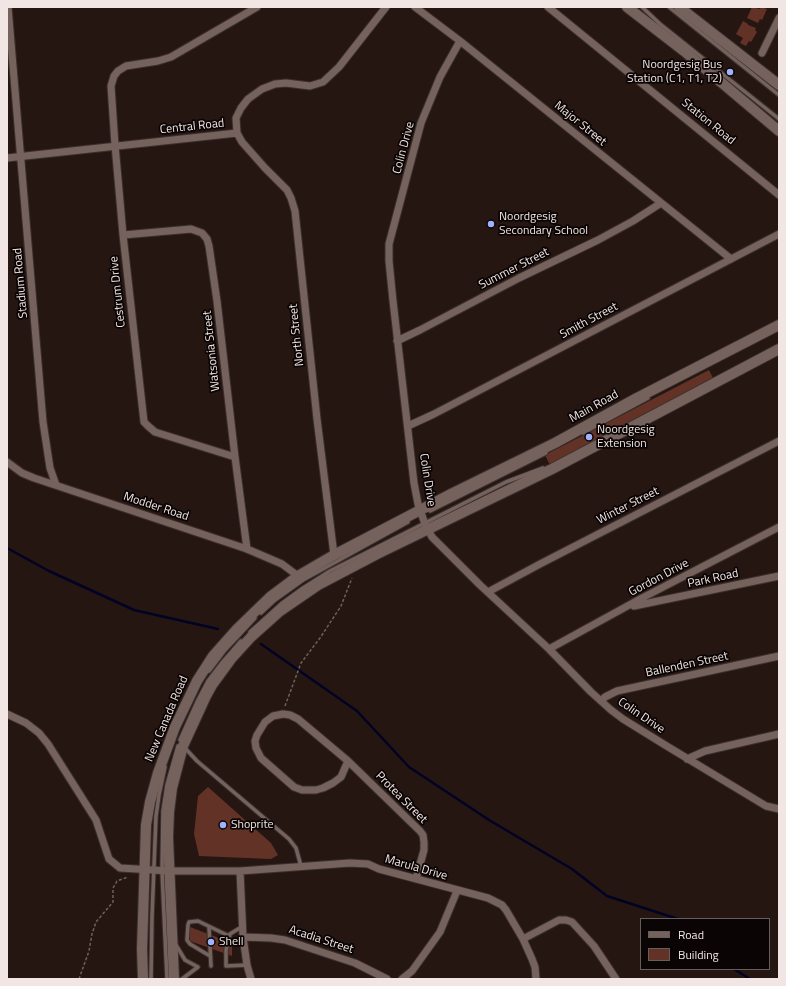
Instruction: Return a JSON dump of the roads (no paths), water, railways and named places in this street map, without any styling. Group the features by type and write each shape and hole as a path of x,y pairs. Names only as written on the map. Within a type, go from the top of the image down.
{"main road":[{"path":"628,7 684,51 779,131"},
{"path":"679,7 779,85"},
{"name":"Main Road","path":"421,512 779,325"},
{"path":"426,527 552,468 779,349"},
{"name":"New Canada Road","path":"143,979 142,949 150,870 145,845 148,814 160,763 190,694 205,668 237,629 270,597 298,576 334,555 421,512"},
{"name":"New Canada Road","path":"174,979 166,871 172,788 184,746 212,685 231,659 251,637 280,610 318,585 426,527"}],"street":[{"name":"Stadium Road","path":"8,7 44,422 50,468 56,485"},
{"path":"115,145 111,86 114,76 118,71 126,66 158,61 171,57 257,7"},
{"name":"Central Road","path":"7,158 115,145 237,133 236,118 248,99 262,89 274,84 286,83 310,86 323,82 339,67 386,7"},
{"name":"Major Street","path":"415,7 460,41 731,259"},
{"name":"Station Road","path":"548,7 779,195"},
{"path":"762,53 779,18"},
{"name":"Colin Drive","path":"460,41 440,78 421,123 389,244 389,261 397,340 415,490 426,527 432,536 488,592 549,649 601,701 623,719 766,806 779,810"},
{"name":"North Street","path":"237,133 249,151 287,190 295,211 315,403 334,555"},
{"name":"Cestrum Drive","path":"115,145 123,235 143,418 148,426 155,432 235,457"},
{"name":"Summer Street","path":"397,340 420,330 519,278 598,240 661,204"},
{"name":"Watsonia Street","path":"123,235 191,228 202,233 209,246 218,301 235,457 247,549"},
{"name":"Smith Street","path":"408,426 434,414 779,234"},
{"name":"Winter Street","path":"488,592 779,441"},
{"name":"Modder Road","path":"7,462 22,473 247,549 282,564 298,576"},
{"name":"Gordon Drive","path":"549,649 779,527"},
{"name":"Park Road","path":"627,607 779,576"},
{"name":"Ballenden Street","path":"601,701 605,697 617,691 779,656"},
{"name":"Marula Drive","path":"7,714 26,723 39,733 48,744 96,820 109,859 120,868 166,871 240,871 360,863 488,898 502,905 523,939 533,963 536,979"},
{"name":"Protea Street","path":"348,761 341,777 328,786 316,790 302,790 294,787 261,758 256,748 256,735 265,722 273,716 282,714 290,715 298,719 348,761 423,835 424,850 416,879"},
{"path":"688,758 705,751 779,734"},
{"path":"240,871 243,937 247,965 251,979"},
{"path":"402,979 412,971 440,932 457,890"},
{"path":"523,939 559,920 572,922 594,946 616,979"},
{"name":"Acadia Street","path":"243,937 285,940 355,963 372,970 387,979"}],"lane":[{"path":"642,7 660,24 779,119"},
{"path":"669,7 779,95"},
{"path":"675,384 779,330"},
{"path":"426,527 506,482 551,465 779,345"},
{"name":"Main Road","path":"579,436 654,395"},
{"path":"421,512 551,450"},
{"name":"New Canada Road","path":"180,727 203,680 215,663 243,630 275,600 303,580 421,512"},
{"name":"New Canada Road","path":"166,979 166,871 162,811 170,772 182,737 198,700 220,664 235,647 273,610 303,588 330,571 370,550 426,527"},
{"name":"New Canada Road","path":"151,979 150,870 159,795 164,771 178,733"},
{"path":"184,746 197,761 289,839 299,855 302,867"},
{"path":"210,956 190,944 187,940 189,922 198,921 229,936"},
{"path":"243,925 232,932 229,936 226,950 226,966 247,965"},
{"path":"209,927 211,966"},
{"path":"172,939 183,959 198,967 182,979"}],"waterway":[{"path":"7,548 49,571 134,610 218,629"},
{"path":"261,644 357,711 409,767 489,820 572,869 607,896 675,918"},
{"path":"736,970 750,979"}],"place":[{"name":"Noordgesig Bus Station (C1, T1, T2)","path":"730,72"},
{"name":"Noordgesig Secondary School","path":"491,224"},
{"name":"Noordgesig Extension","path":"589,437"},
{"name":"Shoprite","path":"223,825"},
{"name":"Shell","path":"211,942"}]}
